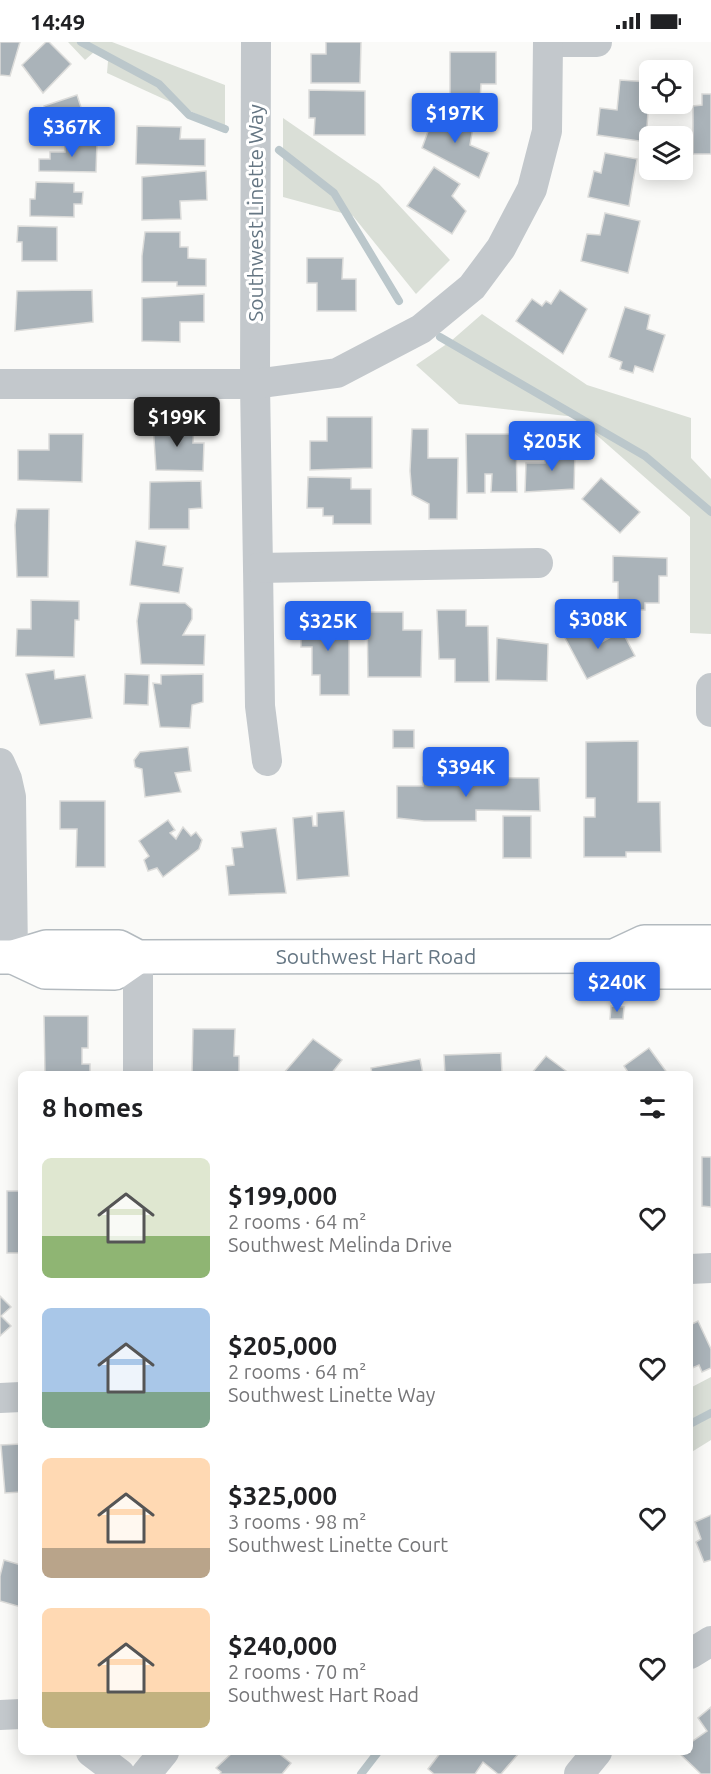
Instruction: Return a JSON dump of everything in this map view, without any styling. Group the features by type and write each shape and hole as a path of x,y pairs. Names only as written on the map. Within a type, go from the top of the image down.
{"main road":[{"name":"Southwest Hart Road","path":"7,957 46,947 119,948 138,957 614,956 644,942 711,942"},
{"name":"Southwest Hart Road","path":"614,956 644,972 711,972"}],"street":[{"name":"Southwest Linette Way","path":"256,42 255,384 260,706 267,761"},
{"path":"0,384 255,384 337,373 421,329 472,287 501,248 532,189 547,131 548,42 597,42"},
{"path":"258,567 538,563"},
{"path":"711,688 711,712"},
{"path":"0,763 11,797 7,957"},
{"path":"138,957 138,1071"},
{"path":"693,1269 711,1268"},
{"path":"0,1398 18,1397"},
{"path":"693,1652 711,1641"},
{"path":"0,1715 18,1714"},
{"path":"95,1755 120,1774"},
{"path":"146,1774 162,1755"},
{"path":"579,1774 595,1755"}],"shaded area":[{"path":"68,42 112,42 225,85 225,127 107,73 108,61 94,52 85,60"},
{"path":"283,118 379,184 450,260 416,294 353,216 283,197"},
{"path":"482,314 587,385 691,418 691,458 711,479 711,634 690,633 690,517 576,417 459,404 416,365 451,341"},
{"path":"711,1377 711,1440 693,1451 693,1386"}],"building":[{"path":"0,42 20,42 10,76 0,75"},
{"path":"46,42 49,42 71,64 43,93 22,65"},
{"path":"326,42 361,42 360,83 311,83 311,54 326,54"},
{"path":"450,52 496,52 496,84 481,84 480,101 450,102"},
{"path":"620,80 639,81 639,114 648,114 647,126 639,126 639,141 597,135 600,108 617,110"},
{"path":"309,90 365,91 365,135 314,135 315,118 309,118"},
{"path":"702,94 711,94 711,154 693,154 693,106 702,105"},
{"path":"77,95 87,126 50,141 44,106"},
{"path":"435,112 473,127 470,145 489,153 479,178 422,148"},
{"path":"137,126 181,127 180,139 205,139 205,166 136,164"},
{"path":"71,140 97,142 96,172 39,171 39,159 50,159 50,152 65,152 65,142"},
{"path":"605,153 637,159 629,206 588,197 594,171 601,173"},
{"path":"434,167 460,184 452,196 466,211 452,234 407,206"},
{"path":"206,171 207,200 180,201 181,219 142,220 142,177"},
{"path":"36,182 74,183 74,192 83,192 82,204 74,204 74,217 30,216 30,199 35,199"},
{"path":"605,213 640,221 628,273 581,261 587,234 600,235"},
{"path":"18,226 57,227 57,261 22,261 22,242 17,242"},
{"path":"145,232 180,232 180,247 188,247 188,258 206,259 206,286 177,286 177,282 142,282"},
{"path":"307,258 343,258 342,279 356,279 356,311 317,311 317,283 307,283"},
{"path":"92,290 93,322 15,331 17,291"},
{"path":"560,290 587,309 563,354 516,321 532,299 542,306 546,301 551,304"},
{"path":"204,294 204,322 180,322 180,342 142,341 142,298"},
{"path":"625,307 650,315 647,329 665,335 653,372 635,366 633,373 620,369 622,362 609,357"},
{"path":"327,417 372,417 372,468 310,470 310,441 327,441"},
{"path":"153,423 194,423 193,443 204,443 203,471 156,470"},
{"path":"412,429 428,429 428,458 458,458 457,519 429,519 429,504 412,495 410,471"},
{"path":"49,434 83,434 82,482 18,480 18,450 49,450"},
{"path":"466,434 516,434 517,492 491,492 492,474 485,474 485,493 467,493"},
{"path":"545,450 575,450 574,489 525,492 526,463 545,463"},
{"path":"308,477 351,478 351,489 371,489 371,524 333,524 333,516 323,516 323,508 307,508"},
{"path":"601,478 640,512 620,533 582,499"},
{"path":"201,481 202,508 189,509 189,529 149,529 150,482"},
{"path":"17,509 49,509 48,577 17,577 15,525"},
{"path":"136,541 166,546 163,565 183,568 179,593 130,585"},
{"path":"613,556 667,558 667,576 659,576 659,603 645,603 645,610 618,610 618,582 613,582"},
{"path":"31,600 79,601 79,620 75,620 74,657 16,656 17,629 31,629"},
{"path":"140,603 185,603 192,609 192,619 183,635 205,635 204,665 141,664 137,621"},
{"path":"437,610 466,610 466,626 488,626 489,682 455,682 455,659 439,659"},
{"path":"367,612 403,612 403,630 422,630 421,677 368,677"},
{"path":"301,615 349,618 349,695 320,695 320,675 312,675 312,647 301,647"},
{"path":"589,623 600,643 622,631 635,656 587,679 564,636"},
{"path":"497,638 548,644 547,681 496,680"},
{"path":"54,670 55,679 85,675 92,718 40,725 26,674"},
{"path":"125,674 149,675 148,705 124,704"},
{"path":"203,674 203,702 192,705 190,728 160,727 153,683 161,684 161,675"},
{"path":"393,730 414,730 414,748 393,748"},
{"path":"638,741 638,802 660,802 661,852 626,852 626,857 584,857 584,817 595,817 595,798 586,798 586,742"},
{"path":"188,747 191,771 175,773 181,792 145,797 142,769 135,767 134,760 140,752"},
{"path":"423,777 539,778 540,811 476,810 476,821 424,821 397,818 397,786 423,786"},
{"path":"60,801 105,801 105,867 76,867 77,829 60,829"},
{"path":"344,811 349,876 297,880 293,818 312,816 313,826 317,826 317,813"},
{"path":"503,816 531,816 531,858 503,858"},
{"path":"168,820 175,830 170,833 176,839 183,827 191,836 196,832 202,840 199,849 163,877 157,868 148,871 144,860 149,856 139,841"},
{"path":"276,828 286,893 229,895 226,866 234,865 232,848 243,847 241,832"},
{"path":"611,1006 624,1007 623,1019 610,1019"},
{"path":"44,1016 88,1016 88,1048 82,1048 82,1064 90,1064 90,1071 45,1071"},
{"path":"193,1029 235,1029 234,1056 239,1056 239,1071 192,1071"},
{"path":"313,1039 342,1060 333,1071 286,1071"},
{"path":"649,1048 666,1071 627,1071 624,1066"},
{"path":"501,1053 502,1071 445,1071 444,1055"},
{"path":"546,1056 566,1071 534,1071"},
{"path":"420,1059 422,1071 372,1071 371,1068"},
{"path":"702,1157 711,1157 711,1207 702,1206"},
{"path":"7,1191 18,1191 18,1253 7,1253"},
{"path":"0,1296 11,1307 1,1316 11,1326 0,1336"},
{"path":"698,1321 711,1349 711,1368 702,1372 699,1365 693,1368 693,1324"},
{"path":"18,1444 18,1492 5,1493 1,1445"},
{"path":"711,1515 711,1560 704,1562 696,1542 701,1539 695,1522"},
{"path":"4,1560 18,1564 18,1606 0,1601 0,1576"},
{"path":"711,1707 711,1774 701,1774 681,1755 693,1755 693,1741 707,1731 698,1718"},
{"path":"230,1755 281,1755 291,1763 282,1774 220,1774 221,1772 216,1768"},
{"path":"439,1755 517,1755 501,1774 483,1762 475,1774 434,1774 428,1769"}],"waterway":[{"path":"81,42 159,84 189,115 225,129"},
{"path":"279,150 334,193 399,301"},
{"path":"440,337 645,456 711,512"},
{"path":"693,1422 711,1413"},
{"path":"361,1774 376,1755"}]}
